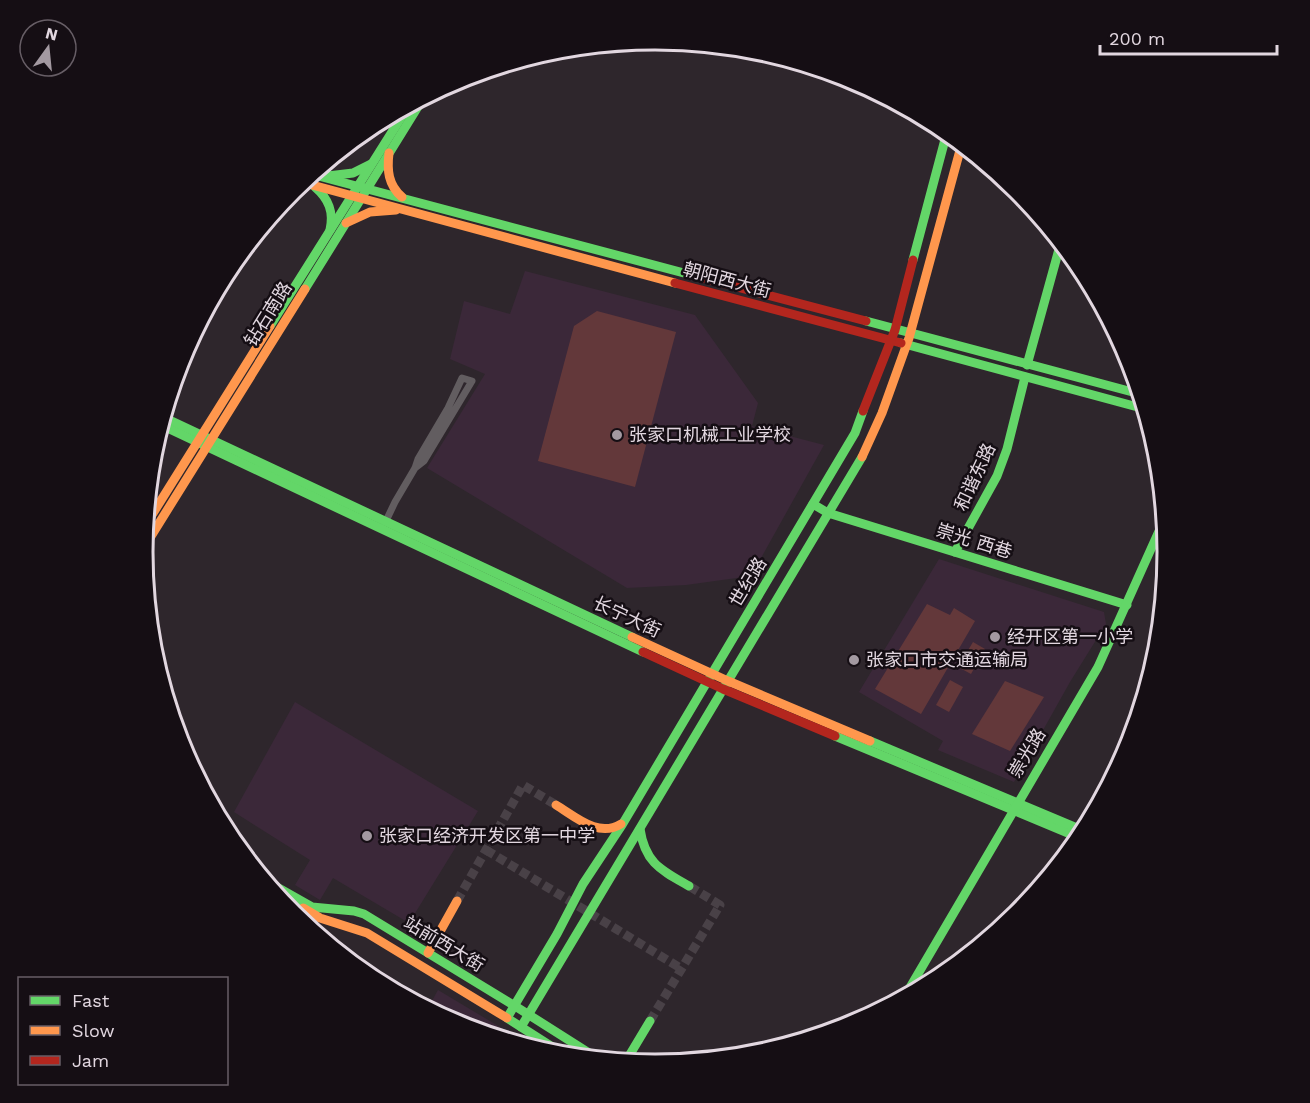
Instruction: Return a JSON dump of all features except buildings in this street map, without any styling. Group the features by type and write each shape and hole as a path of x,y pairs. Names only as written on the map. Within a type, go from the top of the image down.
{"main road":[{"name":"钻石南路","path":"154,530 204,441 329,234 415,111"},
{"name":"钻石南路","path":"362,188 375,160 400,119"},
{"name":"世纪路","path":"507,1018 583,884 627,817 855,433 891,340 944,141"},
{"path":"389,151 387,170 393,188 399,195 410,201"},
{"name":"世纪路","path":"521,1027 866,450 886,405 910,334 960,152"},
{"path":"322,176 334,177 353,173 367,168 375,160"},
{"name":"朝阳西大街","path":"321,177 1130,392"},
{"path":"313,186 321,191 329,202 332,220 329,234"},
{"name":"朝阳西大街","path":"313,186 1135,406"},
{"name":"钻石南路","path":"155,512 204,441 340,229 356,197"},
{"path":"340,229 360,214 382,210 408,211"},
{"path":"1027,365 1058,253"},
{"name":"和谐东路","path":"955,552 997,476 1007,449 1025,377"},
{"name":"长宁大街","path":"170,421 204,441 710,677"},
{"name":"长宁大街","path":"169,427 386,523 726,685 1015,806 1074,827"},
{"name":"崇光 西巷","path":"813,504 828,513 1127,605"},
{"name":"崇光路","path":"913,982 1098,667 1157,537"},
{"path":"556,805 598,829 609,831 614,829 627,817 642,825 643,850 648,859 658,868 689,886"},
{"name":"长宁大街","path":"1015,806 1070,833"},
{"name":"站前西大街","path":"294,899 312,907 360,912 580,1048"},
{"name":"站前西大街","path":"296,901 315,915 367,933 542,1040"},
{"path":"428,953 457,901"},
{"path":"555,937 569,945"},
{"path":"631,1053 650,1021"}],"street":[{"path":"386,523 462,378 472,381 424,461 415,468"}],"shaded area":[{"name":"张家口机械工业学校","path":"525,271 695,315 758,403 752,426 824,445 751,576 686,585 627,588 427,468 485,374 450,359 464,301 510,314"},
{"path":"597,311 676,332 635,487 538,461 574,326"},
{"name":"经开区第一小学","path":"939,559 1104,612 1106,624 1070,682 1014,782 938,750 943,741 859,692"},
{"path":"927,604 950,615 954,608 975,621 921,714 875,689"},
{"path":"973,642 985,649 971,674 958,667"},
{"path":"950,680 963,687 949,712 936,705"},
{"path":"1005,681 1044,697 1010,751 972,734"},
{"name":"张家口经济开发区第一中学","path":"295,702 478,811 409,923 333,878 320,900 295,885 310,860 234,812"},
{"path":"438,990 505,1030 463,1015 432,1001"}],"tunnel":[{"path":"457,901 523,785 556,805"},
{"path":"486,850 682,969"},
{"path":"650,1021 720,905 689,886"}],"traffic: fast":[{"path":"305,289 416,111"},
{"path":"270,326 400,120"},
{"path":"913,260 945,141"},
{"path":"328,176 353,173 371,164"},
{"path":"321,177 699,277"},
{"path":"315,187 324,196 329,206 330,230"},
{"path":"1027,365 1058,253"},
{"path":"866,321 1130,391"},
{"path":"901,343 1135,406"},
{"path":"955,552 997,476 1007,449 1025,377"},
{"path":"542,1040 507,1018 557,934 583,884 622,825 855,433 863,411"},
{"path":"170,421 632,637"},
{"path":"169,429 643,652"},
{"path":"521,1027 862,457"},
{"path":"813,504 828,513 1127,605"},
{"path":"914,981 1098,667 1157,537"},
{"path":"835,736 1069,834"},
{"path":"870,741 1074,827"},
{"path":"640,829 642,841 650,858 663,870 689,886"},
{"path":"289,894 312,907 364,914 515,1006"},
{"path":"515,1006 581,1048"},
{"path":"631,1053 650,1021"}],"traffic: slow":[{"path":"862,457 882,413 909,338 960,152"},
{"path":"389,153 389,177 402,197"},
{"path":"312,185 675,283"},
{"path":"346,223 370,212 396,210"},
{"path":"154,532 305,289"},
{"path":"155,510 270,326"},
{"path":"632,637 728,681 870,741"},
{"path":"556,805 579,820 596,827 604,829 621,824"},
{"path":"428,953 457,901"},
{"path":"303,908 320,918 367,933 507,1018"}],"traffic: jam":[{"path":"863,411 895,330 913,260"},
{"path":"699,277 866,321"},
{"path":"675,283 901,343"},
{"path":"643,652 723,689 835,736"}],"place":[{"name":"张家口机械工业学校","path":"617,435"},
{"name":"经开区第一小学","path":"995,637"},
{"name":"张家口市交通运输局","path":"854,660"},
{"name":"张家口经济开发区第一中学","path":"367,836"}]}
